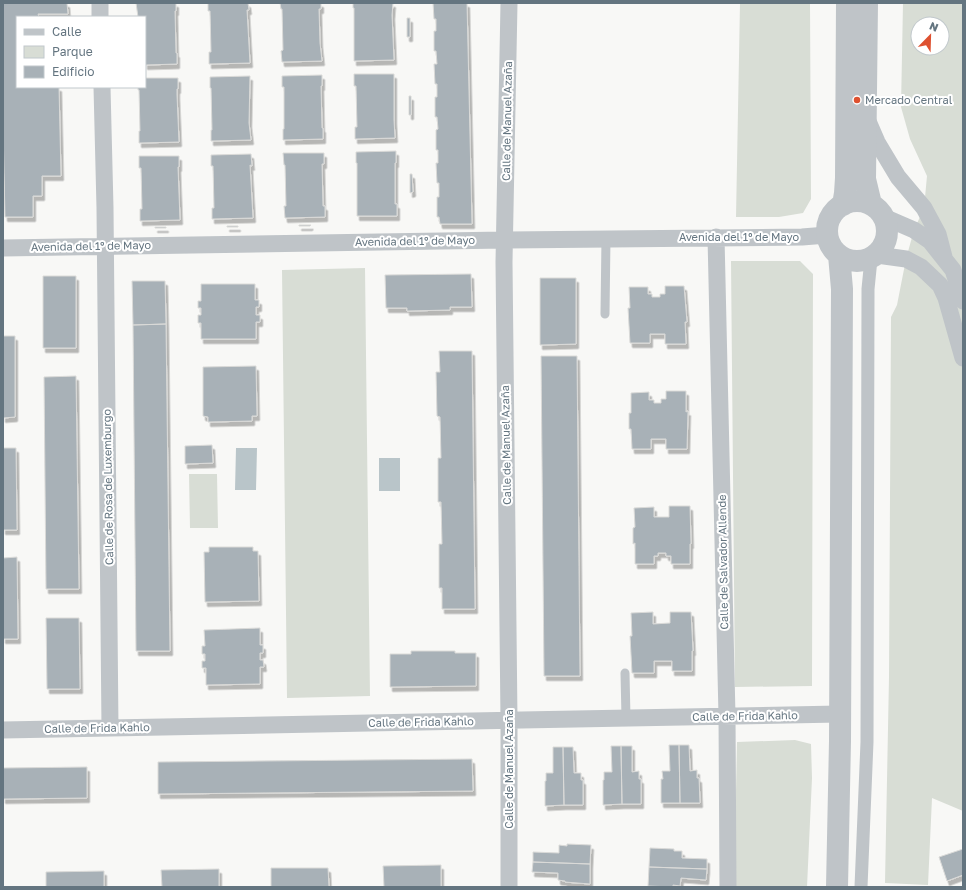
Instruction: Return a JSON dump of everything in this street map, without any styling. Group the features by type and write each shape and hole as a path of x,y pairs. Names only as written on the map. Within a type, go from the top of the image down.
{"street":[{"path":"100,3 100,16"},
{"name":"Calle de Manuel Azaña","path":"509,3 506,206 504,240 509,720 509,887"},
{"path":"843,205 846,178 846,3"},
{"path":"867,3 865,179 878,211 887,227 887,237 884,247 874,257 866,261 854,262 839,255 831,246 827,235 830,218 836,210 843,205 852,202 862,202 878,211 914,230 930,241 953,270 963,301"},
{"name":"Calle de Rosa de Luxemburgo","path":"102,88 110,728"},
{"path":"866,117 877,142 898,177 924,208 938,234 944,257"},
{"name":"Avenida del 1º de Mayo","path":"3,248 105,245 606,238 802,237 827,235"},
{"name":"Calle de Salvador Allende","path":"716,237 727,716 728,887"},
{"path":"837,887 840,741 842,289 839,255"},
{"path":"874,257 906,259 921,267 940,285 946,298 963,358"},
{"path":"861,887 867,742 868,289 874,257"},
{"name":"Calle de Frida Kahlo","path":"3,730 839,714"}],"lane":[{"path":"605,314 606,238"},
{"path":"625,673 626,718"}],"green space":[{"path":"740,3 810,3 811,199 803,213 779,217 736,217"},
{"path":"903,3 963,3 963,811 932,798 928,885 885,883 889,677 891,317 897,305 906,259 914,230 924,208 927,176 910,139 901,107"},
{"path":"731,261 800,261 813,274 812,686 735,687"},
{"path":"365,268 370,696 287,698 282,270"},
{"path":"189,474 217,474 218,528 190,528"},
{"path":"795,740 811,744 812,778 807,887 734,887 737,742"}],"shaded area":[{"path":"236,448 257,448 256,490 235,490"},
{"path":"379,458 400,458 400,491 379,491"}],"building":[{"path":"3,3 67,3 68,14 16,16 16,88 59,88 61,176 42,176 42,196 33,196 33,217 5,217"},
{"path":"136,3 176,3 177,64 146,65 146,16 138,16"},
{"path":"208,3 248,3 249,10 247,10 250,63 209,64 209,52 211,52 210,11 208,11"},
{"path":"280,3 321,3 321,9 319,9 322,61 282,62 282,9"},
{"path":"353,3 393,3 392,15 394,60 354,61"},
{"path":"433,3 467,3 472,224 440,224 439,217 437,217 439,183 437,183 436,163 438,163 438,150 436,150 436,130 438,129 437,117 435,117 435,97 437,97 437,84 435,84 434,64 437,64 436,51 434,51 434,31 436,31 436,19 434,19"},
{"path":"407,18 410,18 410,37 407,37"},
{"path":"354,74 394,74 395,138 355,139 355,127 357,127 356,86 354,86"},
{"path":"322,75 323,139 283,140 284,87 282,87 282,76"},
{"path":"250,76 249,123 251,140 211,141 210,77"},
{"path":"146,78 178,78 177,95 179,142 139,143 140,131 138,88 146,88"},
{"path":"409,96 411,96 411,115 409,115"},
{"path":"396,151 395,204 397,204 397,216 357,216 356,152"},
{"path":"283,153 324,153 324,164 322,164 323,206 325,206 325,217 285,218 285,165"},
{"path":"251,154 252,166 250,165 253,218 212,219 212,208 214,208 213,166 211,166 211,155"},
{"path":"139,156 179,156 180,220 140,221 140,209 142,209 141,168 139,168"},
{"path":"410,174 412,174 413,192 410,193"},
{"path":"299,225 311,225 299,226"},
{"path":"238,226 238,227 227,227"},
{"path":"166,227 166,228 155,228"},
{"path":"471,274 472,307 450,307 450,310 407,311 407,308 386,308 385,275"},
{"path":"43,276 76,276 76,348 43,348"},
{"path":"540,278 576,278 576,344 540,345"},
{"path":"132,281 165,281 166,324 133,325"},
{"path":"201,284 255,284 255,300 259,300 259,307 256,307 256,315 260,315 260,322 256,322 256,339 201,339 201,323 198,323 198,315 201,315 201,308 198,308 198,301 201,301"},
{"path":"665,286 684,286 687,322 685,322 686,344 665,344 665,334 650,334 650,343 630,343 628,308 630,308 629,287 648,287 648,294 652,294 652,297 660,297 660,294 665,294"},
{"path":"166,324 170,651 136,651 133,325"},
{"path":"3,336 15,336 15,417 3,418"},
{"path":"439,351 472,351 475,609 442,609 442,588 439,588 439,544 442,544 441,502 438,502 438,458 441,458 440,417 437,416 436,372 440,372"},
{"path":"541,356 577,356 580,676 544,676"},
{"path":"256,366 257,416 252,416 252,421 208,422 208,417 203,416 203,367"},
{"path":"76,376 79,589 46,589 44,377"},
{"path":"666,391 686,391 686,412 688,411 687,449 666,449 666,439 651,439 651,449 632,449 631,429 629,429 631,393 649,392 649,400 654,400 654,403 661,403 661,399 666,399"},
{"path":"212,445 213,463 185,464 185,446"},
{"path":"3,448 16,448 17,530 3,530"},
{"path":"669,506 690,506 690,564 671,564 671,556 666,556 666,553 658,553 658,556 654,556 654,564 635,564 635,543 633,544 633,528 635,527 634,508 654,507 654,517 669,517"},
{"path":"209,547 253,547 253,551 258,551 259,601 205,602 204,552 209,552"},
{"path":"17,557 18,639 3,639 3,558"},
{"path":"653,612 653,624 670,623 670,612 691,612 693,651 692,671 672,671 672,661 654,661 654,673 632,673 630,636 632,636 631,613"},
{"path":"46,618 79,618 80,689 47,689"},
{"path":"260,628 260,645 263,645 263,653 260,653 260,660 263,660 264,667 260,667 260,684 206,685 206,668 202,668 202,661 205,661 205,654 202,654 202,646 205,646 204,630"},
{"path":"411,651 455,651 455,653 476,653 476,686 390,687 390,654 411,654"},
{"path":"669,745 679,745 680,803 661,803 661,779 663,779 662,771 670,771"},
{"path":"679,745 689,745 690,771 697,770 697,778 699,778 700,803 680,803"},
{"path":"611,746 621,746 622,804 603,805 604,772 612,772"},
{"path":"621,746 632,746 632,772 639,771 639,779 641,779 641,804 622,804"},
{"path":"553,747 563,747 564,805 545,806 546,773 553,773"},
{"path":"563,747 573,747 574,773 581,773 581,780 583,780 583,805 564,805"},
{"path":"472,759 473,791 158,794 158,762"},
{"path":"87,767 87,798 3,799 3,768"},
{"path":"567,844 591,845 590,864 533,862 533,852 559,853 559,845 567,846"},
{"path":"650,848 674,849 674,851 682,851 682,858 707,859 707,869 649,867"},
{"path":"963,849 963,875 947,881 939,857"},
{"path":"533,862 590,864 590,884 558,880 558,873 532,872"},
{"path":"441,865 441,887 384,887 383,866"},
{"path":"649,867 707,869 706,880 681,878 680,886 648,886"},
{"path":"271,868 328,868 329,887 271,887"},
{"path":"219,869 219,887 162,887 161,870"},
{"path":"104,871 104,887 46,887 46,872"}],"place":[{"name":"Mercado Central","path":"857,100"}]}
